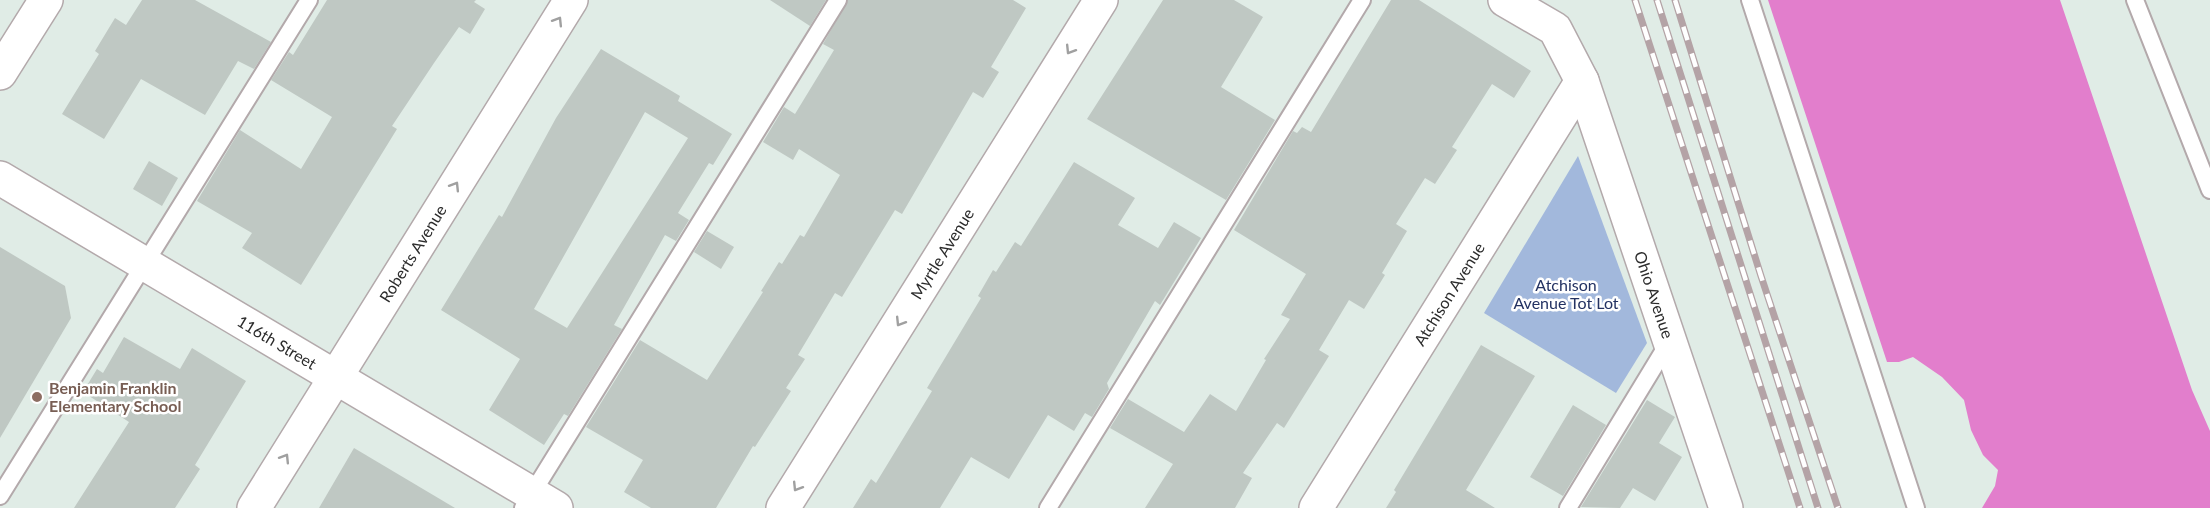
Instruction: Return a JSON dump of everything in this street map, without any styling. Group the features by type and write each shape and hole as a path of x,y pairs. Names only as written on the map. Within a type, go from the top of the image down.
{"street":[{"path":"0,73 46,0"},
{"name":"Roberts Avenue","path":"254,508 571,0"},
{"name":"Myrtle Avenue","path":"783,508 1101,0"},
{"name":"Ohio Avenue","path":"1505,0 1555,29 1582,81 1726,508"},
{"name":"Atchison Avenue","path":"1316,508 1582,81"},
{"name":"116th Street","path":"0,178 336,376 537,503"}],"lane":[{"path":"0,496 309,0"},
{"path":"537,503 838,0"},
{"path":"1048,508 1362,0"},
{"path":"1750,0 1916,508"},
{"path":"2135,0 2210,189"},
{"path":"1568,508 1670,341"}],"green space":[{"name":"Atchison Avenue Tot Lot","path":"1578,156 1647,343 1616,393 1484,313"}],"shaded area":[{"path":"1768,0 2060,0 2192,390 2210,431 2210,508 1982,508 1995,486 1998,470 1983,455 1971,430 1964,400 1942,377 1913,357 1899,362 1887,362"}],"building":[{"path":"142,0 195,0 271,42 254,69 238,61 205,115 141,79 104,139 62,114 99,54 95,51 115,18 126,25"},
{"path":"327,0 476,0 474,2 485,9 470,34 459,27 392,126 397,129 301,285 242,248 252,233 197,201 240,130 301,169 332,117 271,80 289,52 293,55"},
{"path":"770,0 826,0 810,26"},
{"path":"848,0 1013,0 1026,8 991,67 999,72 983,98 973,92 902,214 895,210 842,297 835,293 798,355 805,359 786,388 791,391 755,447 753,446 716,508 651,508 624,492 643,460 586,427 640,340 707,380 763,292 761,291 779,262 782,264 800,235 804,237 840,175 799,149 793,160 763,142 784,107 795,114 834,50 823,44"},
{"path":"1163,0 1234,0 1263,17 1221,87 1275,120 1226,200 1087,119"},
{"path":"1391,0 1419,0 1531,71 1514,98 1492,84 1452,147 1457,150 1435,184 1425,178 1396,224 1407,231 1382,273 1385,275 1364,309 1349,300 1319,350 1329,356 1284,428 1277,423 1243,473 1252,478 1235,508 1145,508 1173,464 1110,428 1128,399 1184,432 1210,394 1236,411 1266,360 1264,359 1290,319 1281,315 1306,274 1234,230 1293,131 1297,133 1302,127 1311,132"},
{"path":"601,49 680,96 678,101 732,134 713,165 709,163 678,213 689,220 676,241 665,235 614,325 622,329 568,416 564,414 544,445 489,410 520,359 441,310 499,215 502,217 556,118","holes":["645,112 688,138 567,328 534,309"]},
{"path":"149,161 178,178 162,206 133,189"},
{"path":"1074,162 1135,198 1118,225 1158,248 1174,222 1201,238 1160,305 1155,301 1107,383 1109,389 1092,417 1085,413 1074,431 1048,415 1009,479 971,457 940,508 853,508 871,479 876,483 932,391 927,388 981,298 978,296 993,270 996,272 1015,242 1021,246"},
{"path":"707,231 734,247 721,269 694,252"},
{"path":"0,247 65,286 71,318 0,438"},
{"path":"124,337 180,369 192,348 246,381 195,465 200,469 175,508 74,508 129,422 83,392 97,369 103,373"},
{"path":"1481,345 1535,376 1466,490 1495,508 1386,508 1396,492 1394,490"},
{"path":"1647,400 1675,417 1659,443 1682,457 1655,501 1633,488 1620,508 1581,507"},
{"path":"1573,405 1606,425 1563,496 1530,477"},
{"path":"354,448 455,508 319,508"}],"railway":[{"path":"1635,0 1800,508"},
{"path":"1657,0 1818,508"},
{"path":"1675,0 1761,276 1838,508"}],"place":[{"name":"Benjamin Franklin Elementary School","path":"37,397"}]}
